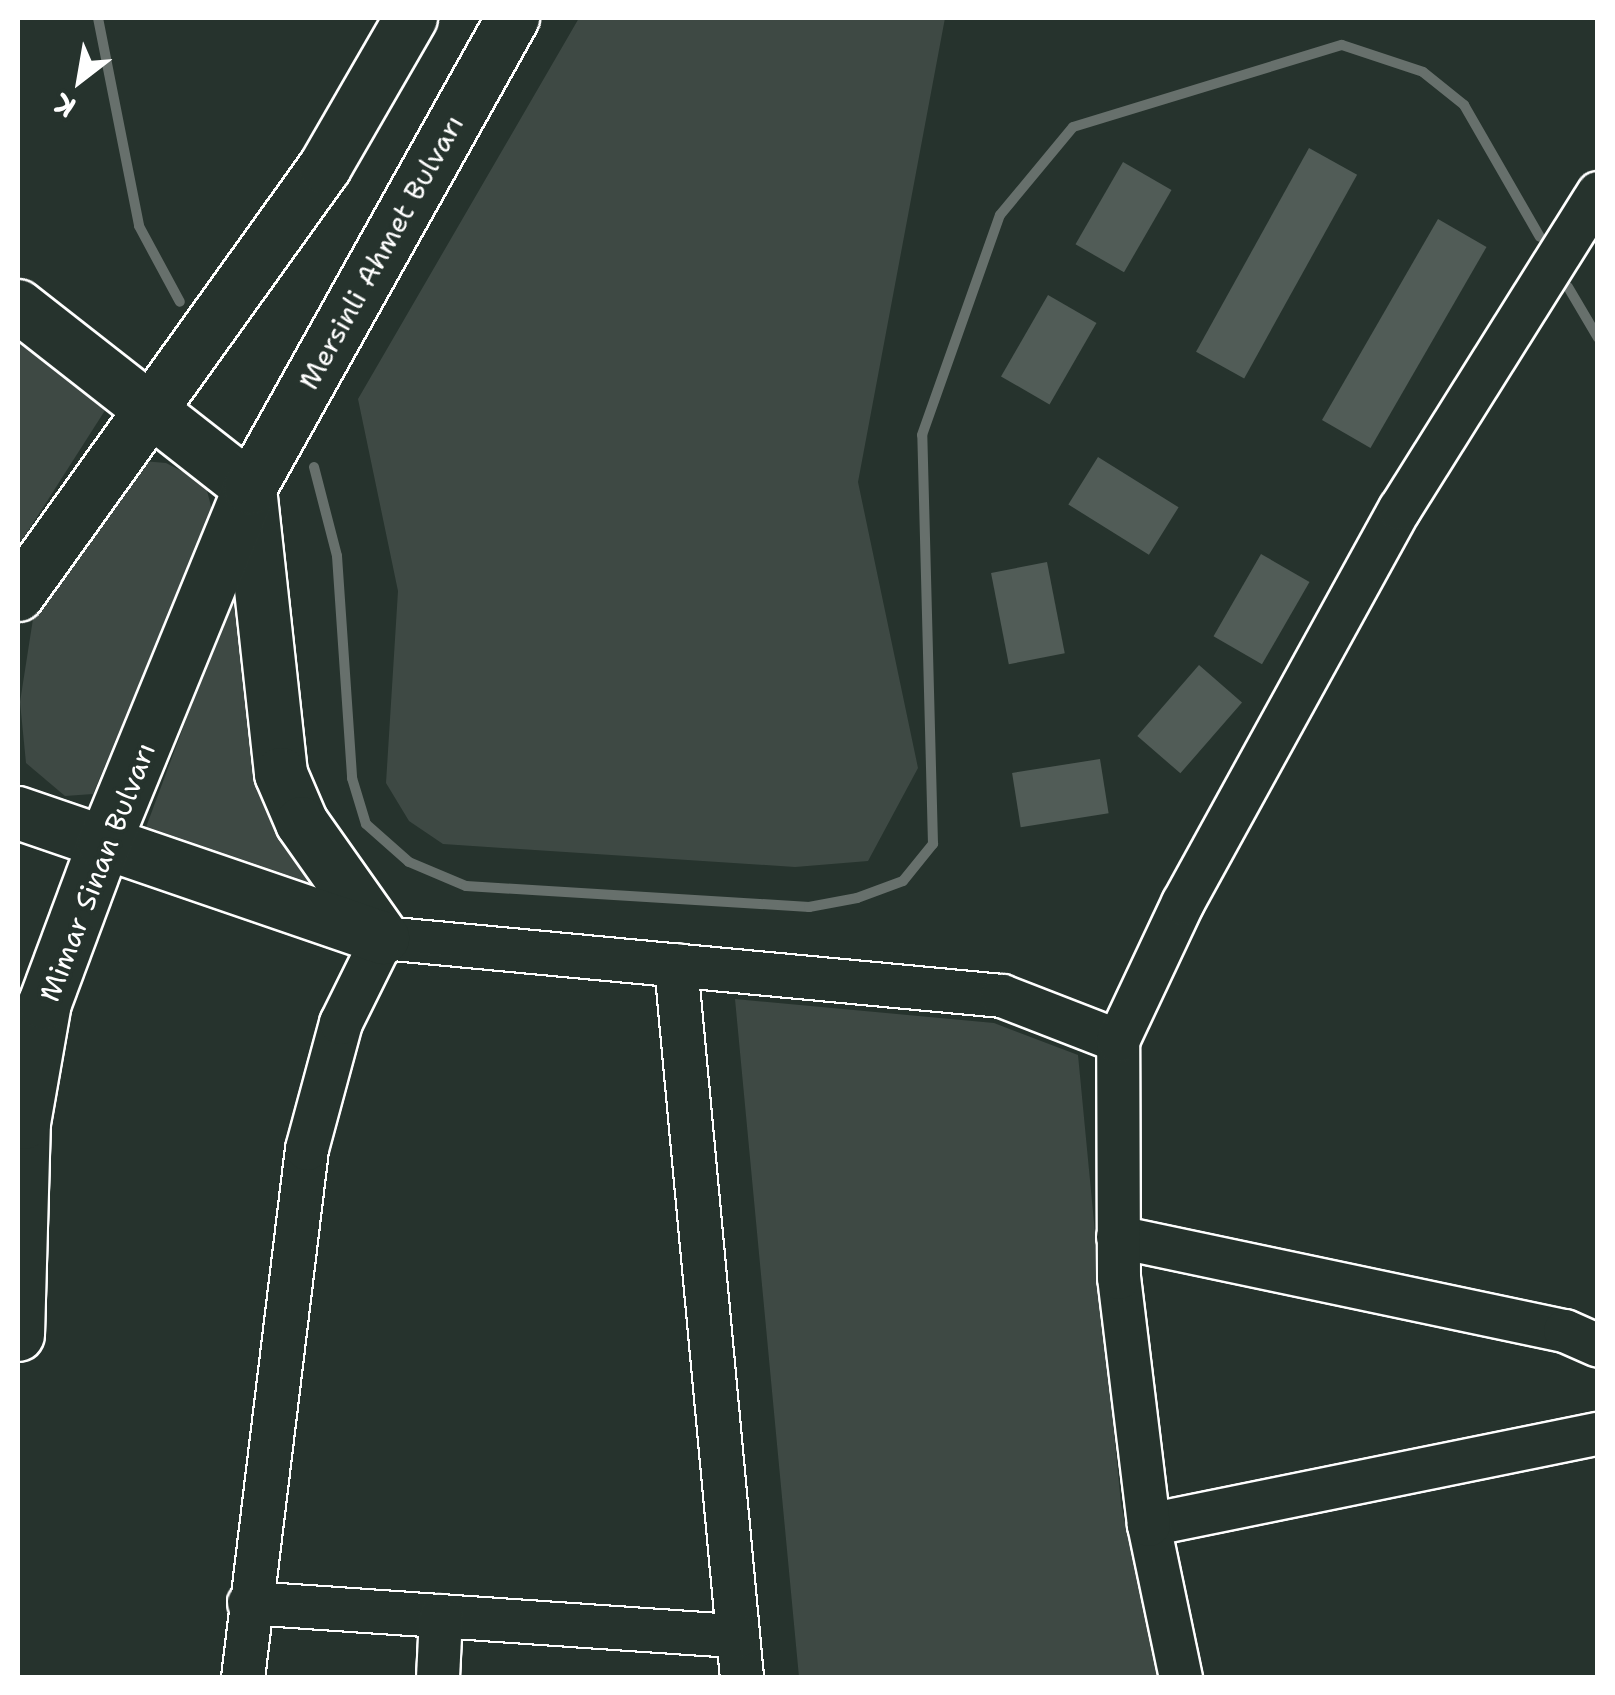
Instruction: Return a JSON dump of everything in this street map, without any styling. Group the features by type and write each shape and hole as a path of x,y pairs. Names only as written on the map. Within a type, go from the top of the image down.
{"main road":[{"path":"18,595 325,167 411,18"},
{"name":"Mersinli Ahmet Bulvarı","path":"250,488 513,18"},
{"path":"18,306 250,488 281,774 302,824 382,938"},
{"name":"Mimar Sinan Bulvarı","path":"18,1335 30,1088 46,1003 104,844 250,488"},
{"path":"18,813 382,938"}],"street":[{"path":"1181,1678 1149,1525 1118,1238 1118,1041 1400,510 1598,193"},
{"path":"243,1678 249,1603 307,1149 341,1023 382,938 1002,996 1118,1041"},
{"path":"249,1603 441,1616 740,1657 676,965"},
{"path":"1118,1238 1565,1331 1598,1346"},
{"path":"1149,1525 1598,1434"},
{"path":"438,1678 441,1616"}],"shaded area":[{"path":"579,18 945,18 858,482 918,768 868,861 795,867 443,844 409,821 386,783 398,591 358,399"},
{"path":"18,330 111,401 21,542 18,531"},
{"path":"131,460 166,463 205,483 212,510 93,794 65,796 26,763 20,702 33,619"},
{"path":"237,583 328,906 139,846"},
{"path":"735,999 994,1023 1078,1055 1121,1504 1159,1677 799,1677"}],"building":[{"path":"1309,148 1357,175 1244,378 1196,352"},
{"path":"1123,162 1171,190 1124,272 1076,244"},
{"path":"1438,219 1486,247 1370,448 1322,420"},
{"path":"1048,295 1096,323 1049,404 1001,376"},
{"path":"1098,457 1179,507 1149,555 1068,504"},
{"path":"1261,554 1309,582 1262,664 1214,636"},
{"path":"1047,562 1065,653 1009,664 991,573"},
{"path":"1199,665 1242,702 1180,773 1137,736"},
{"path":"1100,759 1109,813 1021,827 1012,773"}],"waterway":[{"path":"98,18 139,226 180,302"},
{"path":"314,467 337,556 352,778 366,824 409,862 466,886 809,907 857,898 903,881 933,844 922,435 1000,215 1073,127 1342,45 1423,72 1464,105 1540,237"},
{"path":"1568,287 1598,338"}]}
